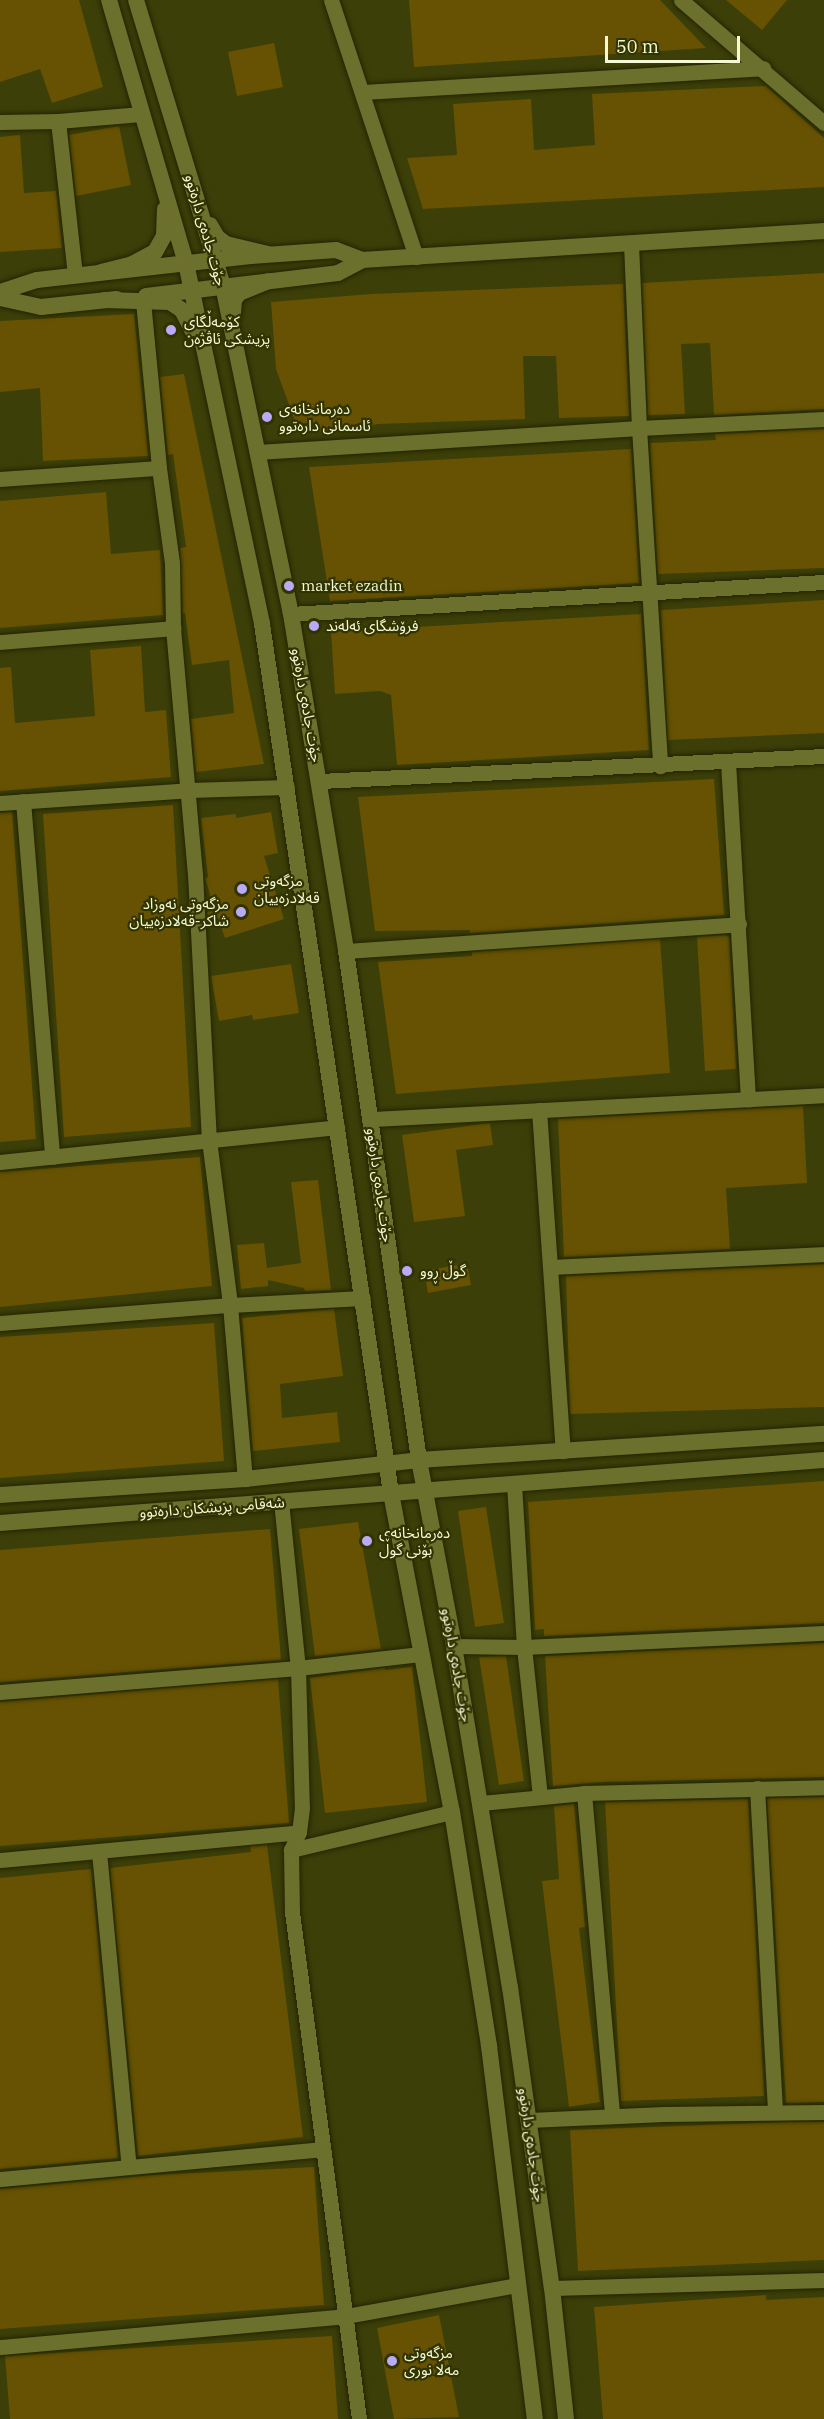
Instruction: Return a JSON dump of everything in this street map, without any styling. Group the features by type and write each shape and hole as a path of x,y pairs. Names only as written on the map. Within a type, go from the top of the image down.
{"main road":[{"name":"جۆت جادەی دارەتوو","path":"109,0 186,263 262,624 391,1493 452,1812 489,2046 534,2419"},
{"name":"جۆت جادەی دارەتوو","path":"136,0 223,286 291,614 346,951 419,1460 481,1803 529,2120 552,2288 566,2419"},
{"path":"190,174 217,237 234,247 268,254"},
{"path":"101,272 142,260 159,247 166,228 162,185"},
{"path":"0,292 37,280 268,254 336,250 362,260 824,231"},
{"path":"0,298 41,307 338,273 362,260"},
{"path":"237,345 234,300 243,290 268,281"},
{"path":"105,300 166,300 182,310 190,325 211,382"},
{"name":"شەقامی پزیشکان دارەتوو","path":"0,1494 245,1479 419,1460 824,1434"},
{"name":"شەقامی پزیشکان دارەتوو","path":"0,1523 824,1460"}],"street":[{"path":"331,0 416,257"},
{"path":"681,0 763,68 824,123"},
{"path":"362,92 763,68"},
{"path":"0,122 58,121 141,114"},
{"path":"58,121 75,275"},
{"path":"631,244 639,428 660,766"},
{"path":"143,301 159,468 172,563 173,628 189,790 209,1140 230,1305 245,1479"},
{"path":"257,452 824,419"},
{"path":"0,479 159,468"},
{"path":"291,614 824,582"},
{"path":"0,642 173,628"},
{"path":"320,781 660,766 824,756"},
{"path":"728,762 748,1099"},
{"path":"0,803 189,790 287,787"},
{"path":"24,801 52,1156"},
{"path":"346,951 739,924"},
{"path":"371,1119 824,1095 824,1107"},
{"path":"539,1110 552,1267 563,1451"},
{"path":"0,1161 338,1127"},
{"path":"552,1267 824,1254"},
{"path":"0,1323 230,1305 363,1298"},
{"path":"514,1484 525,1647 540,1797"},
{"path":"281,1501 298,1668 302,1808 299,1832 291,1850 292,1911 359,2419"},
{"path":"454,1646 525,1647 824,1632"},
{"path":"0,1692 298,1668 420,1653"},
{"path":"481,1803 584,1793 824,1787"},
{"path":"757,1788 775,2110"},
{"path":"584,1793 612,2115"},
{"path":"291,1850 452,1812"},
{"path":"0,1860 299,1832"},
{"path":"99,1852 129,2167"},
{"path":"529,2120 775,2110 824,2112"},
{"path":"0,2179 322,2149"},
{"path":"552,2288 824,2280"},
{"path":"0,2348 346,2316 518,2285"}],"building":[{"path":"0,0 79,0 103,87 52,103 40,69 0,82"},
{"path":"409,0 660,0 706,48 414,67"},
{"path":"726,0 787,0 762,30"},
{"path":"274,43 283,87 237,96 228,52"},
{"path":"766,86 824,138 824,187 423,209 407,158 457,155 453,104 531,99 534,150 595,145 592,94"},
{"path":"119,126 131,185 76,196 69,135"},
{"path":"20,135 24,193 56,191 62,248 0,252 0,137"},
{"path":"824,273 824,409 714,415 710,343 681,344 685,414 648,415 642,283"},
{"path":"623,284 629,416 559,418 556,356 523,356 525,419 378,424 336,431 299,432 276,369 271,302 371,294"},
{"path":"134,314 148,456 43,461 40,388 0,392 0,321"},
{"path":"184,374 264,764 196,772 191,719 234,713 229,660 192,665 185,613 183,613 180,548 186,547 173,454 168,455 160,377"},
{"path":"824,429 824,568 658,574 650,443 716,440 715,434"},
{"path":"631,449 639,583 330,601 309,467"},
{"path":"106,492 111,554 160,550 163,615 0,628 0,501"},
{"path":"824,600 824,733 668,740 661,610"},
{"path":"641,614 649,750 397,765 391,695 380,691 335,694 331,632"},
{"path":"141,646 145,712 166,710 171,777 0,791 0,668 11,667 15,723 95,716 90,650"},
{"path":"714,779 724,915 470,933 470,930 375,931 358,797"},
{"path":"173,805 191,1127 64,1137 43,814"},
{"path":"12,812 36,1139 0,1142 0,813"},
{"path":"271,812 278,853 264,856 284,919 225,938 218,918 207,917 208,907 212,901 205,878 208,877 201,818 236,814 236,818"},
{"path":"725,935 729,937 736,1069 705,1071 697,937"},
{"path":"660,939 670,1073 396,1094 378,962 472,956 472,952"},
{"path":"291,964 299,1013 253,1020 252,1015 219,1021 211,976"},
{"path":"803,1106 807,1183 726,1188 730,1249 564,1257 558,1119"},
{"path":"490,1123 493,1145 456,1150 465,1216 414,1222 402,1135"},
{"path":"200,1157 212,1286 0,1307 0,1172"},
{"path":"318,1180 331,1290 305,1291 304,1288 268,1280 268,1286 241,1289 237,1245 264,1243 267,1268 301,1263 291,1182"},
{"path":"467,1263 471,1285 428,1293 424,1271"},
{"path":"824,1264 824,1407 570,1414 566,1276"},
{"path":"334,1309 343,1376 280,1384 282,1418 337,1412 340,1442 253,1451 242,1318"},
{"path":"214,1323 224,1461 0,1478 0,1337"},
{"path":"824,1481 824,1623 544,1636 544,1629 535,1630 528,1502"},
{"path":"486,1507 504,1623 475,1627 458,1511"},
{"path":"358,1522 381,1649 315,1656 299,1529"},
{"path":"270,1529 281,1660 0,1682 0,1550"},
{"path":"824,1643 824,1777 603,1782 553,1786 545,1656"},
{"path":"506,1656 524,1781 499,1785 479,1657"},
{"path":"412,1667 427,1802 325,1813 310,1678 385,1668 385,1670"},
{"path":"278,1679 289,1823 0,1846 0,1702"},
{"path":"824,1797 824,2102 786,2103 767,1798"},
{"path":"748,1799 764,2096 621,2101 605,1802"},
{"path":"574,1804 585,1927 579,1928 600,2102 569,2107 542,1881 559,1879 554,1806"},
{"path":"267,1845 303,2137 138,2156 110,1868 251,1852 250,1846"},
{"path":"91,1869 118,2158 0,2169 0,1878"},
{"path":"824,2122 824,2260 578,2271 570,2130"},
{"path":"314,2167 324,2305 0,2329 0,2189 153,2175"},
{"path":"766,2295 766,2300 824,2297 824,2419 603,2419 594,2307"},
{"path":"439,2315 459,2417 394,2419 377,2328"},
{"path":"332,2336 338,2419 10,2419 5,2356"}],"place":[{"name":"کۆمەڵگای پزیشکی ئاڤژەن","path":"171,330"},
{"name":"دەرمانخانەی ئاسمانی دارەتوو","path":"267,417"},
{"name":"market ezadin","path":"289,586"},
{"name":"فرۆشگای ئەلەند","path":"314,626"},
{"name":"مزگەوتی قەلادزەییان","path":"242,889"},
{"name":"مزگەوتی نەوزاد شاکر-قەلادزەییان","path":"241,912"},
{"name":"گوڵ ڕوو","path":"407,1271"},
{"name":"دەرمانخانەی بۆنی گوڵ","path":"367,1541"},
{"name":"مزگەوتی مەلا نوری","path":"392,2361"}]}
